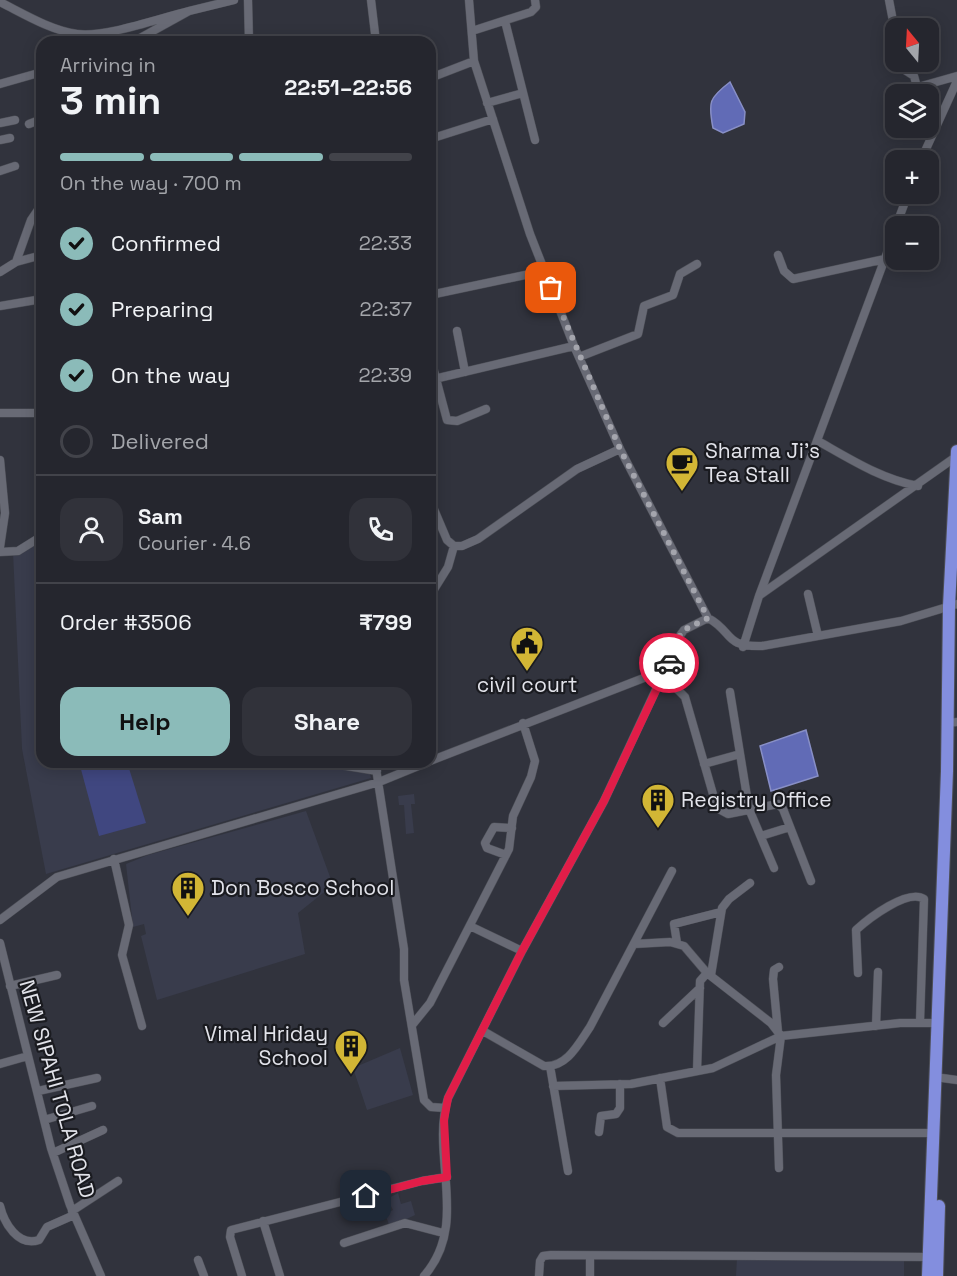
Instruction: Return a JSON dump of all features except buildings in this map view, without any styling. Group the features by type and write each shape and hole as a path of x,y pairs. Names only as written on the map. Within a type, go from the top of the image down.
{"highway":[{"path":"928,1276 933,1257 952,774 957,455"},
{"path":"954,604 957,578"},
{"path":"937,1276 933,1257 934,1133 939,1077 936,1023 952,774"}],"street":[{"path":"0,2 47,25 75,34 92,35 234,0"},
{"path":"248,0 249,36"},
{"path":"371,0 375,36"},
{"path":"469,0 474,61 544,271 574,346 620,449 708,618 720,627 734,643 743,646 762,646 902,621 954,604"},
{"path":"472,31 535,10 535,0"},
{"path":"889,0 892,18"},
{"path":"145,36 189,11"},
{"path":"505,21 535,140"},
{"path":"436,76 474,61"},
{"path":"908,72 914,76 916,84"},
{"path":"0,84 36,74"},
{"path":"928,84 957,76"},
{"path":"926,150 957,81"},
{"path":"487,103 523,93"},
{"path":"436,137 493,119"},
{"path":"0,123 15,120"},
{"path":"29,124 36,121"},
{"path":"0,140 10,138"},
{"path":"0,171 15,166"},
{"path":"16,262 31,220 36,213"},
{"path":"778,255 784,271 793,279 885,259"},
{"path":"0,272 16,262 36,257"},
{"path":"743,646 759,596 885,259"},
{"path":"579,357 638,334 644,306 673,295 680,274 697,264"},
{"path":"436,295 544,271"},
{"path":"0,306 36,300"},
{"path":"457,331 465,372"},
{"path":"436,379 574,346"},
{"path":"436,385 447,420 457,421 486,410"},
{"path":"0,413 36,413"},
{"path":"818,441 886,477 918,486"},
{"path":"454,546 462,546 478,539 577,469 620,449"},
{"path":"759,596 918,486 957,455"},
{"path":"0,460 5,513 0,544 18,551 36,540"},
{"path":"436,515 443,532 454,546"},
{"path":"436,586 448,567 454,546"},
{"path":"808,594 818,636"},
{"path":"424,1276 436,1259 448,1200 445,1108 522,951 602,805 672,658 676,641 684,630 708,618"},
{"path":"436,758 654,674 667,666"},
{"path":"661,682 675,687 684,697 717,808 721,813 728,814 778,804 783,809 811,881"},
{"path":"730,692 749,809 774,868"},
{"path":"412,1024 430,1003 506,855 517,806 531,777 535,761 523,723"},
{"path":"704,764 740,754"},
{"path":"376,768 404,949 404,980 424,1100 431,1107 445,1108"},
{"path":"0,920 57,877 114,859 225,830 379,782 412,768"},
{"path":"506,855 487,848 485,843 494,827 512,828"},
{"path":"761,836 790,827"},
{"path":"114,859 129,925 122,945 122,955 142,1026"},
{"path":"483,1031 543,1066 550,1066 569,1056 590,1027 672,871"},
{"path":"709,974 721,912 729,899 750,883"},
{"path":"858,973 856,930 897,902 914,897 924,899 920,1022"},
{"path":"677,943 674,924 721,912"},
{"path":"470,926 522,951"},
{"name":"NEW SIPAHI TOLA ROAD","path":"0,943 53,1153 73,1213 101,1276"},
{"path":"634,944 677,943 684,946 709,974 771,1023 779,1034"},
{"path":"779,967 774,970 773,979 779,1034 776,1076 776,1134 779,1168"},
{"path":"876,1026 879,972"},
{"path":"697,1071 701,978 709,974"},
{"path":"10,986 57,975"},
{"path":"663,1023 700,988"},
{"path":"553,1086 620,1084 697,1071 724,1064 779,1034 920,1022 936,1023"},
{"path":"0,1064 28,1056"},
{"path":"550,1066 568,1171"},
{"path":"939,1077 957,1080"},
{"path":"38,1091 97,1078"},
{"path":"660,1078 664,1116 667,1127 671,1131 776,1134 934,1133"},
{"path":"599,1132 601,1116 616,1114 620,1108 620,1084"},
{"path":"44,1120 93,1106"},
{"path":"53,1153 103,1130"},
{"path":"242,1276 229,1233 235,1228 422,1181 447,1177"},
{"path":"0,1206 10,1230 30,1241 39,1240 47,1227 73,1213 118,1181"},
{"path":"263,1221 280,1276"},
{"path":"344,1243 405,1223 443,1233"},
{"path":"538,1276 543,1256 933,1257"},
{"path":"590,1256 590,1276"},
{"path":"198,1260 204,1276"}],"shaded area":[{"path":"730,82 745,112 744,124 723,133 713,128 711,106 714,97"},
{"path":"36,542 36,768 368,768 371,778 46,874 22,749 13,552"},
{"path":"806,730 818,776 771,791 760,746"},
{"path":"81,768 129,768 146,823 99,836"},
{"path":"414,794 415,804 411,804 414,833 406,834 404,805 399,805 398,796"},
{"path":"306,811 333,885 298,913 305,954 157,1000 141,936 146,934 144,924 133,927 126,864 148,855"},
{"path":"400,1048 413,1095 367,1110 353,1068"},
{"path":"398,1193 401,1204 411,1201 415,1215 390,1227 385,1214 393,1210 387,1199"},
{"path":"737,1258 904,1261 904,1276 736,1276"}],"way so far":[{"path":"551,288 620,449 708,618 684,630 676,641 669,663"}],"place":[{"name":"Sharma Ji's Tea Stall","path":"682,492"},
{"name":"civil court","path":"527,672"},
{"name":"Registry Office","path":"658,829"},
{"name":"Don Bosco School","path":"188,917"},
{"name":"Vimal Hriday School","path":"351,1075"}],"route":[{"path":"366,1196 422,1181 447,1177 444,1120 448,1098 522,951 604,801 669,663"}]}
